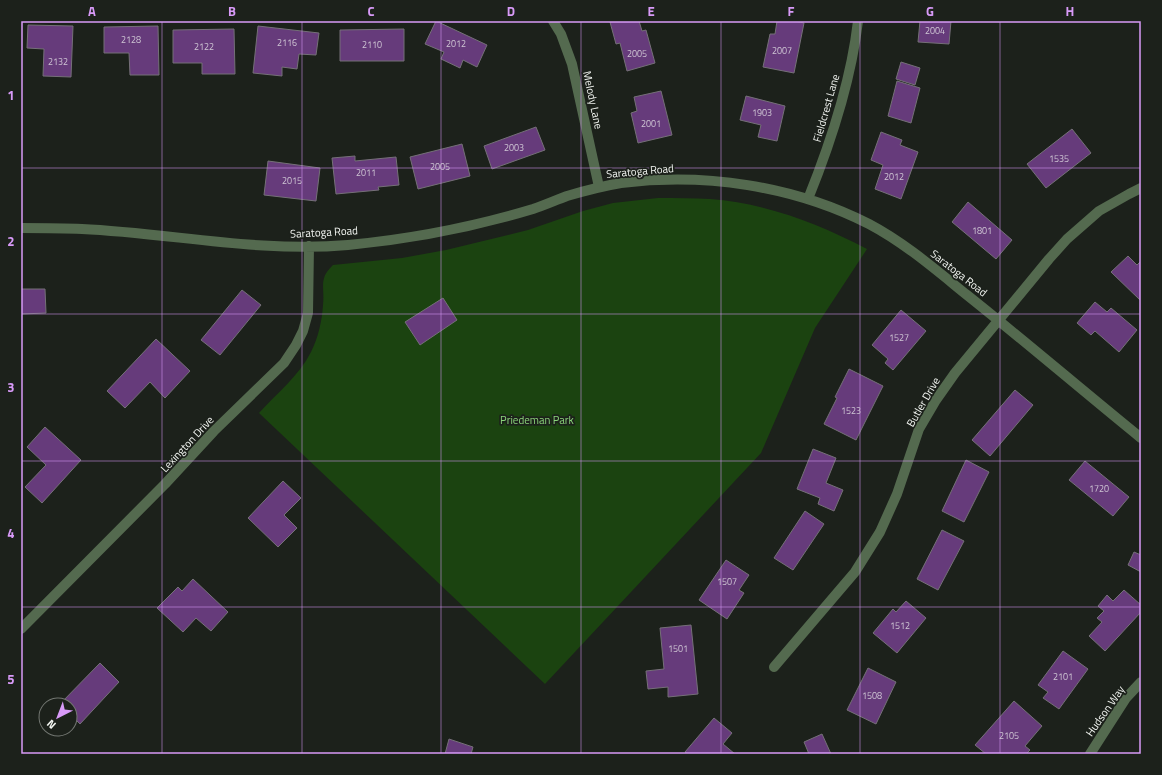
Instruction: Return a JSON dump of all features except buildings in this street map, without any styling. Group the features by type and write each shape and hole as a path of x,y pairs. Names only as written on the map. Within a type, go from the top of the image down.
{"street":[{"name":"Melody Lane","path":"553,21 561,34 572,64 599,187"},
{"name":"Fieldcrest Lane","path":"808,199 822,163 843,97 855,50 858,21"},
{"name":"Saratoga Road","path":"21,228 82,229 240,244 287,246 347,245 449,230 535,208 567,196 599,187 620,184 683,179 719,181 759,187 808,199 837,209 871,225 912,251 999,320 1141,438"},
{"name":"Butler Drive","path":"774,666 854,572 880,532 897,494 920,429 936,400 955,372 1049,259 1082,224 1099,211 1141,188"},
{"name":"Lexington Drive","path":"21,629 166,484 214,431 284,363 300,336 308,313 309,246"},
{"name":"Hudson Way","path":"1090,754 1126,698 1141,682"}],"green space":[{"name":"Priedeman Park","path":"658,198 710,199 751,205 810,223 867,249 815,328 761,453 545,684 259,413 294,377 311,352 318,335 322,317 323,284 325,275 333,265 402,258 446,250 528,230 583,211 613,203"}]}
